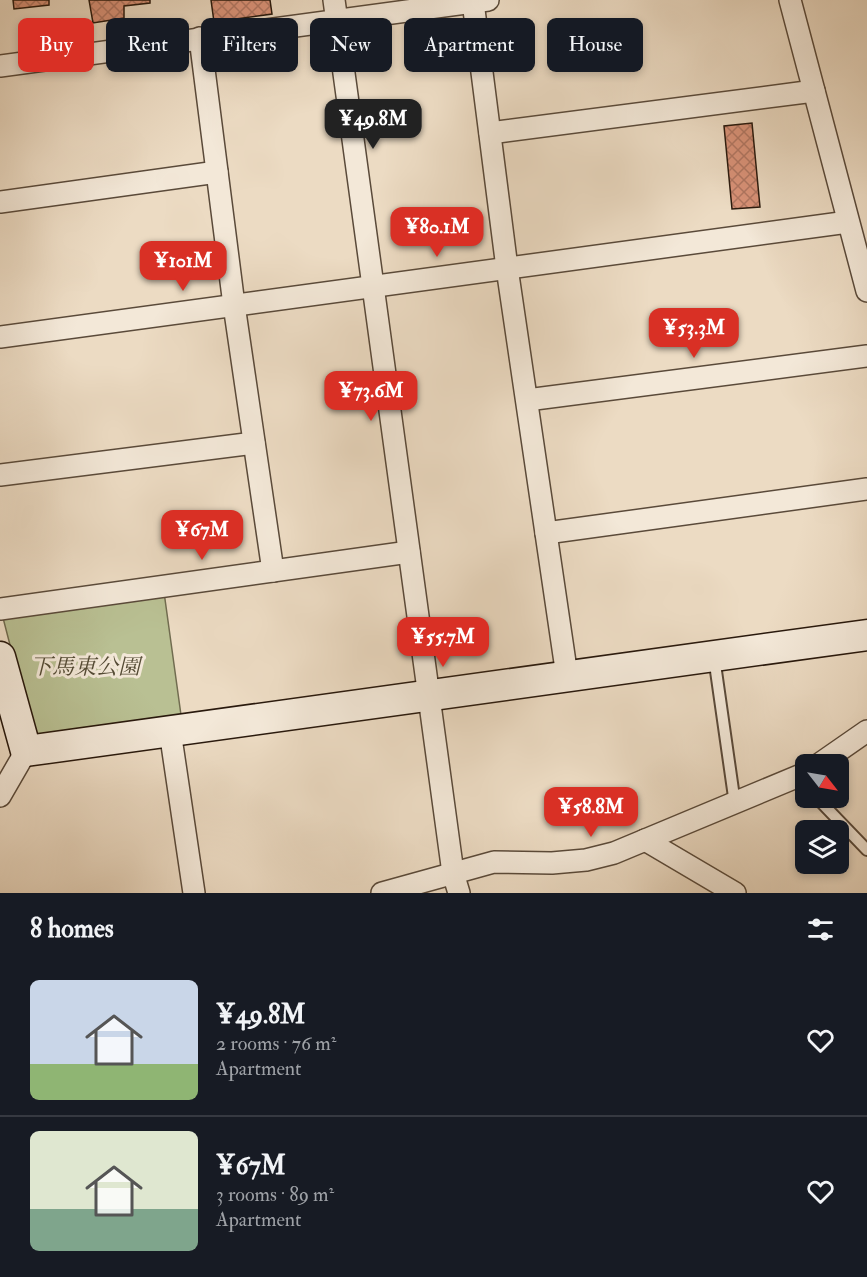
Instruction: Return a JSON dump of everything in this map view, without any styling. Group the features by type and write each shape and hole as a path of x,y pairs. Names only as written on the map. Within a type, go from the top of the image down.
{"street":[{"path":"790,0 867,291"},
{"path":"0,66 200,38 335,10 481,1 490,133 507,268 567,676"},
{"path":"335,10 456,883"},
{"path":"200,38 234,305 273,571"},
{"path":"490,133 814,90"},
{"path":"0,202 217,172"},
{"path":"0,337 848,222"},
{"path":"527,400 867,356"},
{"path":"0,475 254,443"},
{"path":"546,533 867,489"},
{"path":"0,609 409,552"},
{"path":"26,751 867,635"},
{"path":"0,657 26,751 0,796"},
{"path":"170,730 194,893"},
{"path":"834,754 867,732"},
{"path":"382,893 456,883 494,862 552,863 586,860 614,853 795,782"},
{"path":"645,840 735,893"}],"lane":[{"path":"714,656 735,804"},
{"path":"827,808 867,850"}],"green space":[{"name":"下馬東公園","path":"164,592 181,715 34,738 2,614"}],"building":[{"path":"13,0 49,0 49,5 14,9"},
{"path":"89,0 150,0 150,3 124,6 124,18 106,18 106,21 94,23"},
{"path":"211,0 270,0 272,14 243,18 213,18"},
{"path":"752,123 760,207 732,209 724,126"}]}
